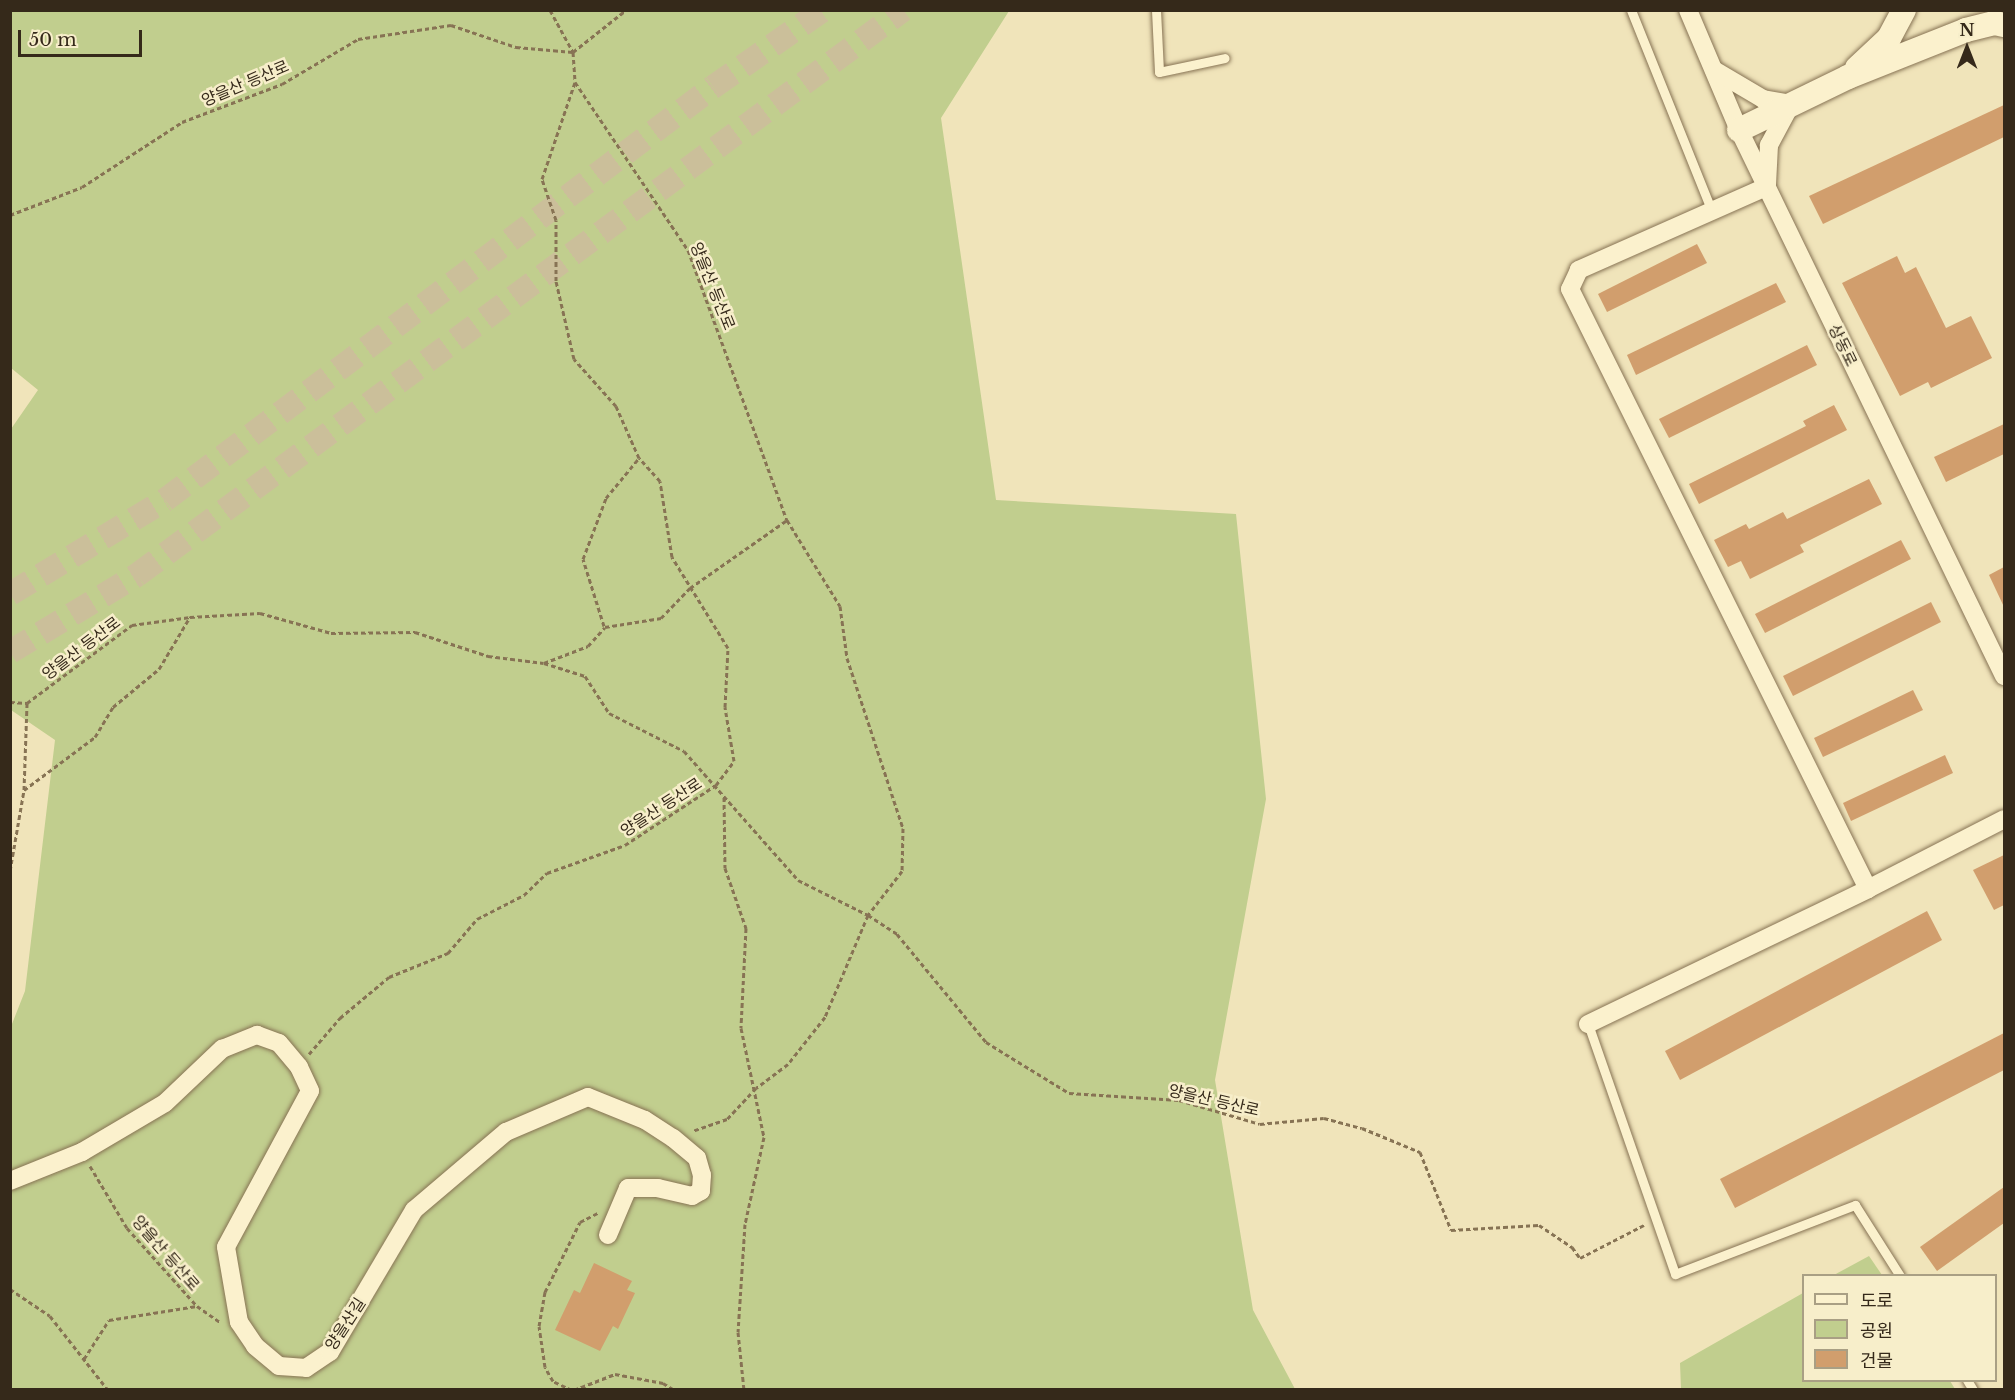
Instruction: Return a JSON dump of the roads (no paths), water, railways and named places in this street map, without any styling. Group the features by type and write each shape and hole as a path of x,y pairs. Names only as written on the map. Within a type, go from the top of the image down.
{"street":[{"name":"상동로","path":"1688,10 1766,187 2004,676"},
{"path":"1848,77 1889,38 1904,10"},
{"path":"1739,130 1848,77 1966,30 1995,23 2004,25"},
{"path":"1714,70 1762,99 1791,104"},
{"path":"1791,104 1769,145 1766,187 1710,209 1579,270 1570,289 1868,889"},
{"path":"1588,1024 1868,889 2004,819"},
{"name":"양을산길","path":"10,1181 82,1152 165,1103 222,1049 257,1035 279,1043 299,1066 310,1091 226,1247 239,1322 255,1346 279,1366 306,1368 330,1352 414,1210 506,1132 588,1097 645,1120 673,1138 697,1158 701,1191 692,1196 658,1188 628,1188 608,1235"}],"lane":[{"path":"1156,10 1159,72 1225,58"},
{"path":"1631,10 1710,209"},
{"path":"1588,1024 1653,1220 1675,1274 1855,1205 1899,1274"}],"tunnel":[{"path":"10,594 165,500 713,87 823,10"},
{"path":"10,652 137,575 903,10"}]}
